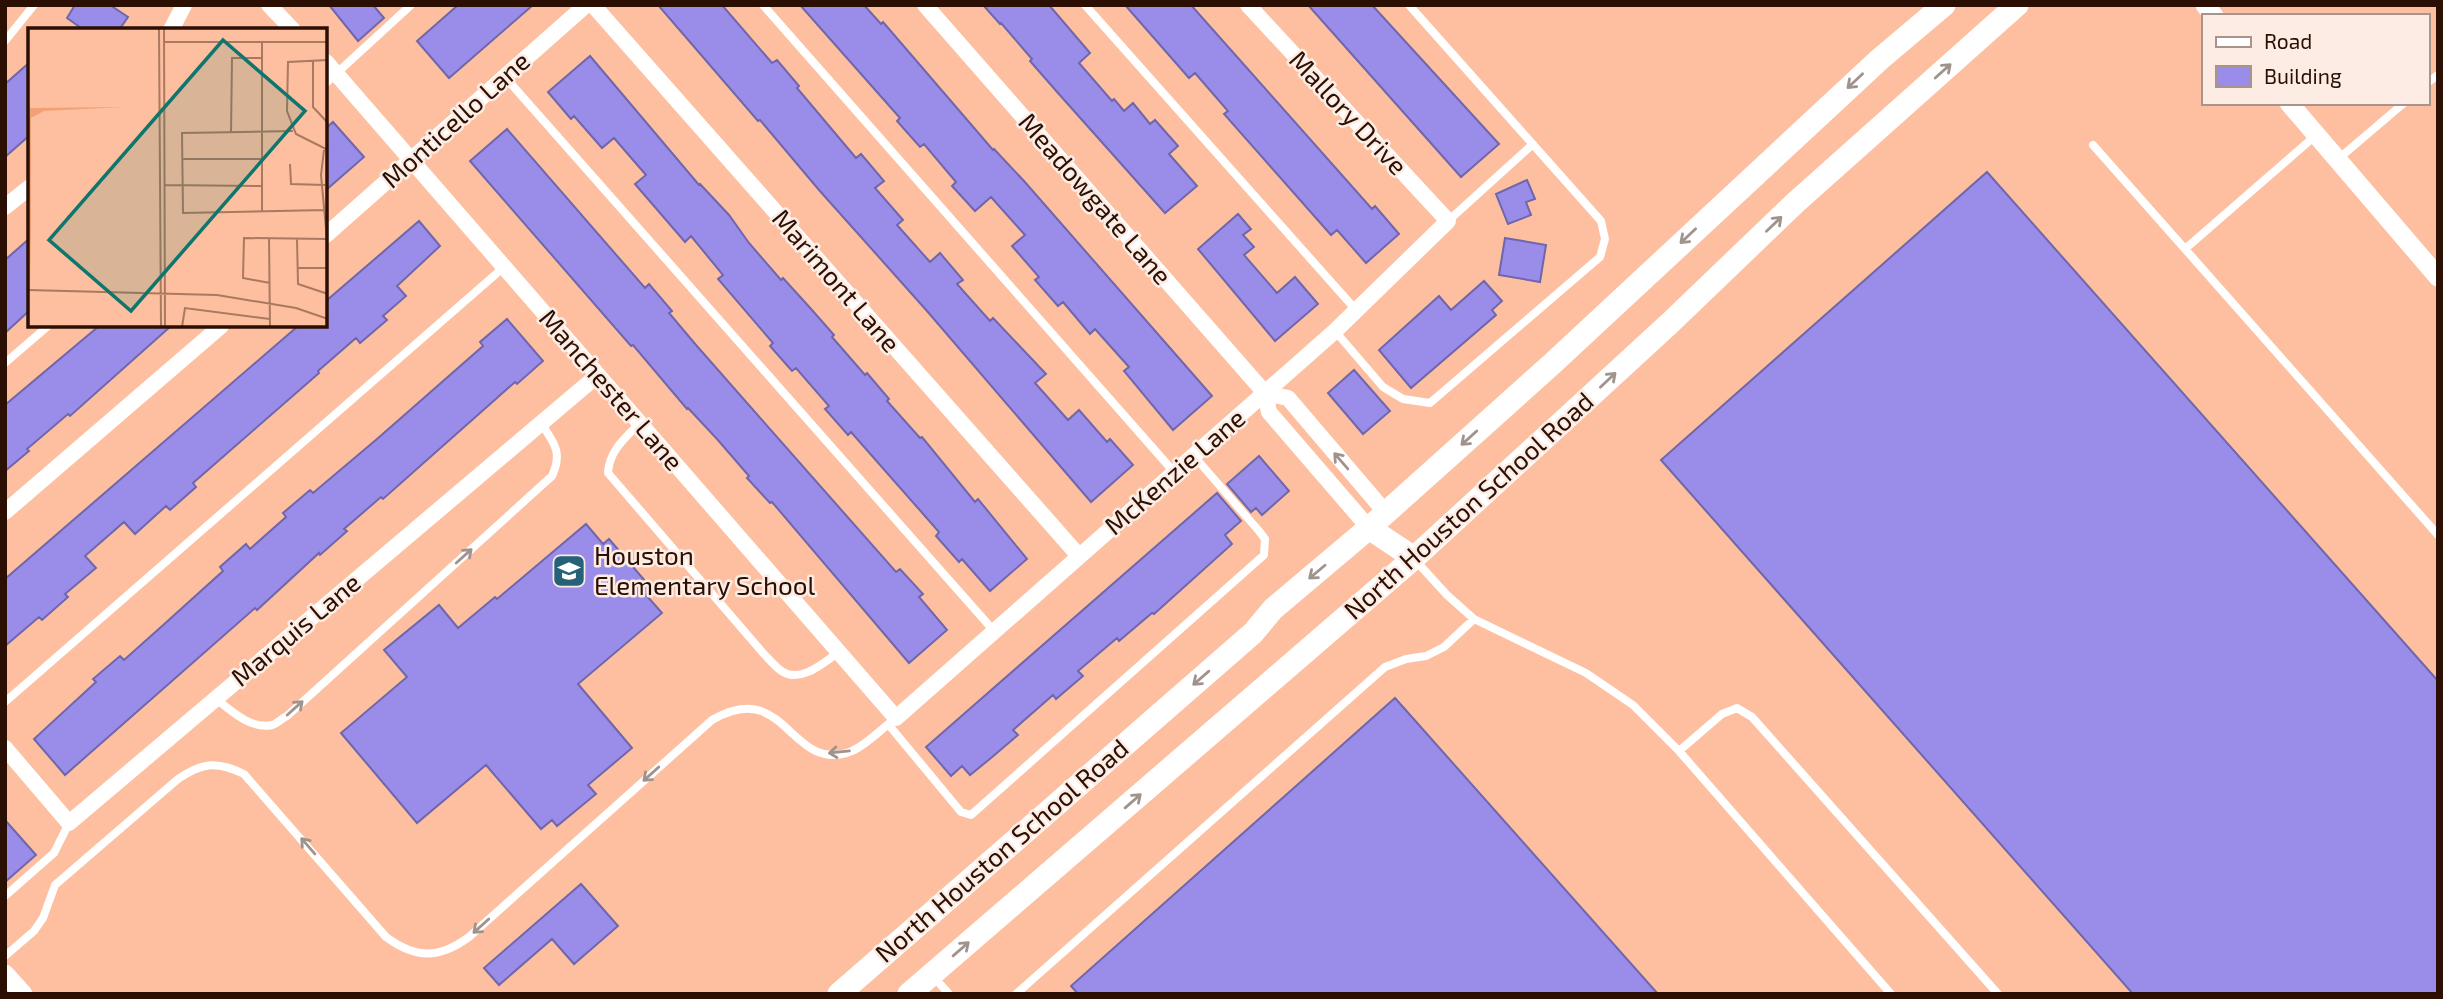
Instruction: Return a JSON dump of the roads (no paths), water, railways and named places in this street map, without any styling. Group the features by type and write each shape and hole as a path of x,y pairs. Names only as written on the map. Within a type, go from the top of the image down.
{"main road":[{"name":"North Houston School Road","path":"839,994 1253,633 1273,609 1553,363 1870,67 1944,5"},
{"name":"North Houston School Road","path":"909,994 1413,558 1670,323 1795,203 2017,5"},
{"path":"1377,520 1413,558"}],"street":[{"path":"173,28 184,5"},
{"path":"269,5 291,28"},
{"name":"Monticello Lane","path":"327,234 586,5"},
{"name":"Marimont Lane","path":"593,5 1079,556"},
{"name":"Meadowgate Lane","path":"925,5 1265,393 1269,412 1377,520"},
{"name":"Mallory Drive","path":"1248,5 1448,221"},
{"name":"Manchester Lane","path":"329,73 412,161 839,652 892,721"},
{"path":"2291,105 2438,277"},
{"path":"5,207 28,189"},
{"name":"McKenzie Lane","path":"892,721 1335,331 1448,221"},
{"path":"5,512 220,327"},
{"name":"Marquis Lane","path":"68,822 598,375"},
{"name":"Meadowgate Lane","path":"1265,393 1288,398 1377,520"},
{"path":"5,748 68,822"},
{"path":"5,974 23,994"}],"lane":[{"path":"5,41 34,5"},
{"path":"329,73 411,5"},
{"path":"763,5 1174,472"},
{"path":"1085,5 1356,310"},
{"path":"1335,331 1383,387 1403,399 1430,403 1600,257 1605,239 1601,221 1409,5"},
{"path":"505,77 994,632"},
{"path":"2337,160 2402,105"},
{"path":"2185,249 2316,135"},
{"path":"1448,221 1533,144"},
{"path":"2093,145 2438,535"},
{"path":"5,702 504,267"},
{"path":"5,363 47,327"},
{"path":"215,698 241,718 257,724 272,725 287,716 552,476 558,464 556,447 541,423"},
{"path":"639,423 617,447 608,462 608,473 763,653 783,672 794,675 807,673 839,652"},
{"path":"5,957 34,931 43,918 55,885 193,768 210,764 228,766 244,774 386,937 401,948 418,954 437,954 454,948 469,937 712,720 728,711 746,707 763,710 779,719 803,745 819,752 836,754 852,750 892,721 961,812 971,815 1264,555 1265,539 1194,456"},
{"path":"1413,558 1447,595 1474,619 1586,673 1633,705 1679,751 1891,994"},
{"path":"1016,994 1385,667 1406,659 1426,656 1444,647 1474,619"},
{"path":"1679,751 1722,714 1737,708 1752,717 1998,994"},
{"path":"5,897 54,853 68,822"},
{"path":"931,974 949,994"}],"place":[{"name":"Houston Elementary School","path":"569,571"}]}
